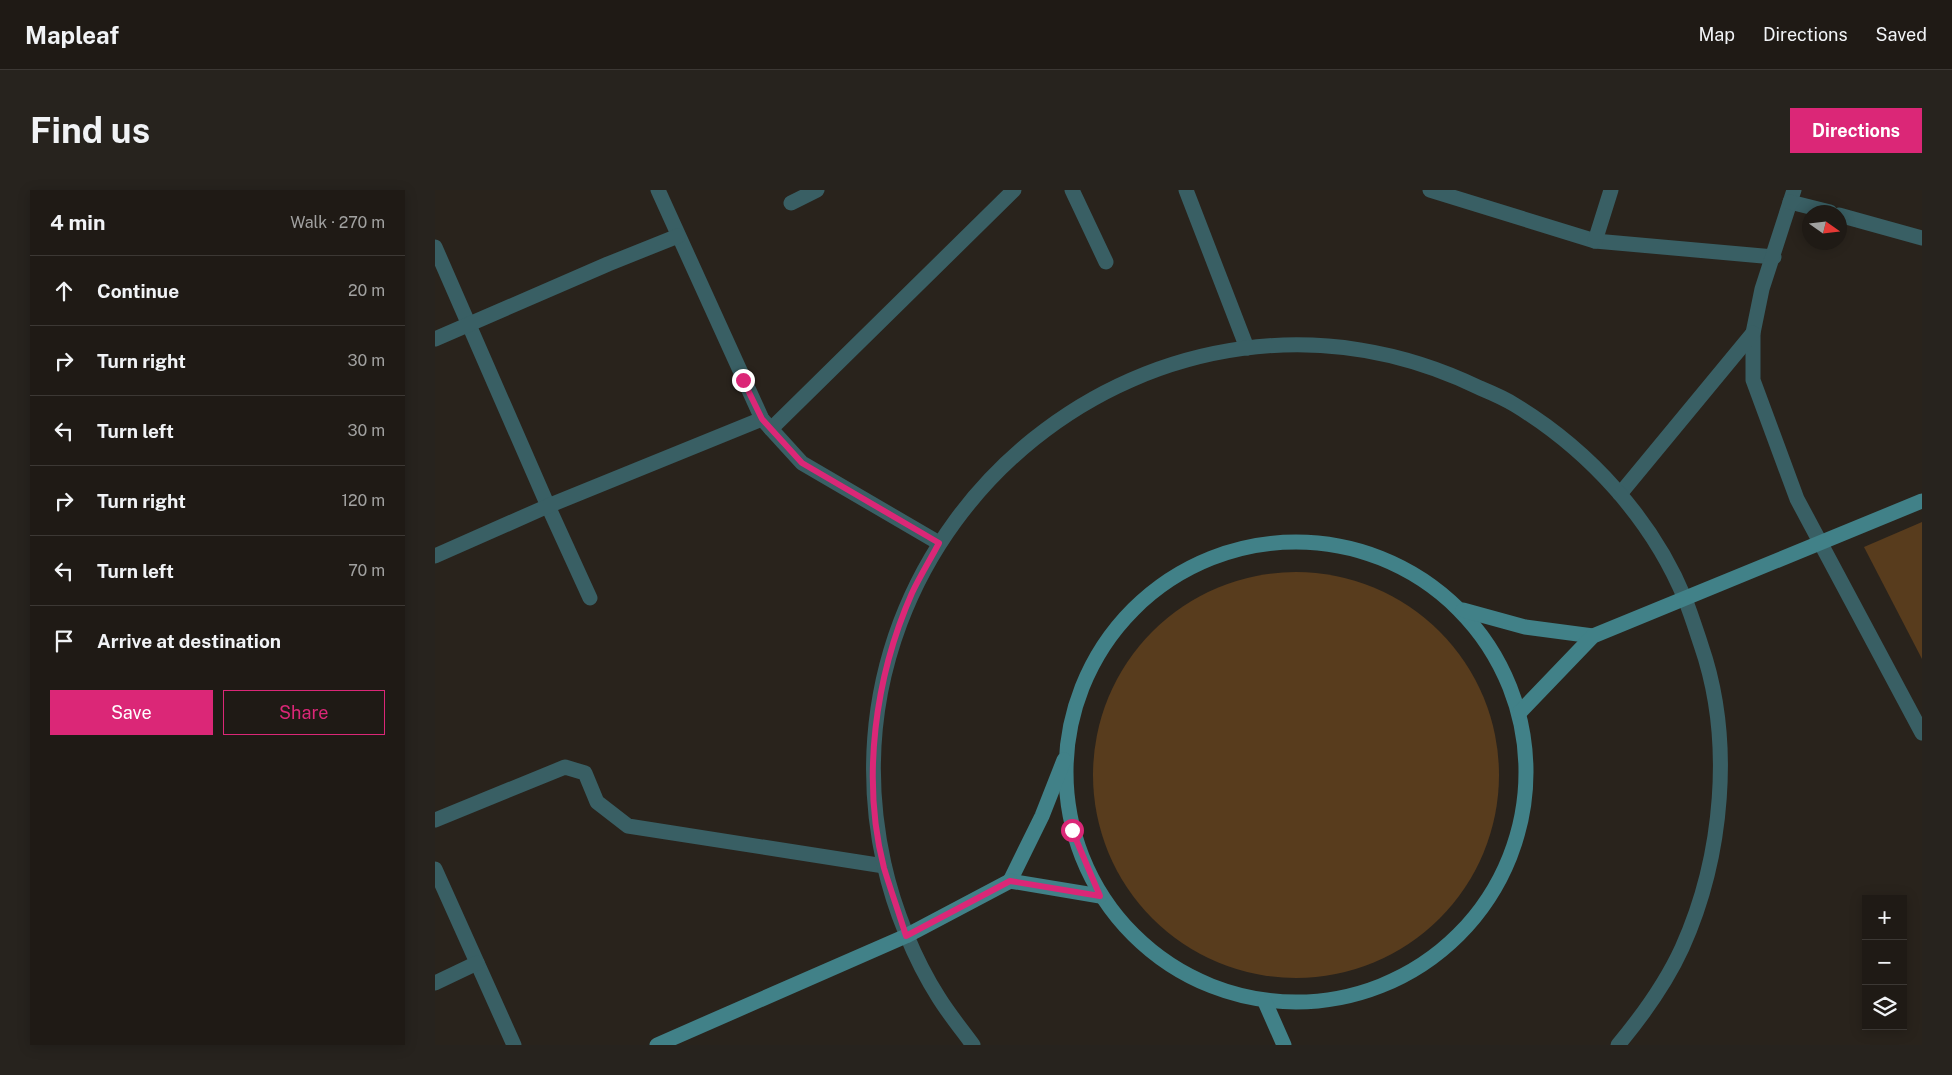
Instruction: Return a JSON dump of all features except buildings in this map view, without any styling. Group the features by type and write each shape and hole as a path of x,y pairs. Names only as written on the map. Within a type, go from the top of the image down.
{"street":[{"path":"658,190 767,424 802,463 939,543"},
{"path":"791,203 817,190"},
{"path":"435,556 548,506 767,424 1014,190"},
{"path":"1072,190 1106,262"},
{"path":"1186,190 1247,348"},
{"path":"1431,190 1448,193 1595,242 1773,257"},
{"path":"1595,242 1611,190"},
{"path":"1813,205 1792,196 1762,290 1753,333 1753,380 1769,428 1797,499 1922,733"},
{"path":"1847,217 1922,238"},
{"path":"435,339 608,264 678,236"},
{"path":"435,247 590,598"},
{"path":"1620,494 1753,333"},
{"path":"973,1045 938,997 906,936 884,866 875,811 873,755 879,700 892,645 912,592 939,543 983,486 1021,448 1071,411 1126,381 1185,360 1247,348 1316,345 1385,354 1451,374 1514,404 1571,445 1620,494 1645,526 1667,562 1685,599 1709,667 1720,738 1719,810 1706,881 1681,949 1646,1011 1618,1045"},
{"path":"1520,712 1593,636 1922,501"},
{"path":"657,1045 906,936 1010,881 1042,816 1065,758 1087,672 1140,600 1216,554 1304,539 1313,541 1391,559 1463,610 1498,657 1520,712 1527,787 1510,861 1470,925 1411,973 1341,1000 1265,1002 1201,984 1144,947 1100,896 1072,830 1065,758"},
{"path":"1463,610 1525,627 1593,636"},
{"path":"435,820 565,768 585,772 597,802 628,826 884,866"},
{"path":"435,869 513,1045"},
{"path":"1010,881 1100,896"},
{"path":"435,982 477,963"},
{"path":"1265,1002 1284,1045"}],"shaded area":[{"path":"1922,522 1922,659 1864,547"},
{"path":"1296,572 1336,576 1374,588 1409,607 1439,632 1464,662 1483,697 1495,735 1499,775 1495,815 1483,853 1464,888 1439,918 1409,943 1374,962 1336,974 1296,978 1256,974 1218,962 1183,943 1153,918 1128,888 1109,853 1097,815 1093,775 1097,735 1109,697 1128,662 1153,632 1183,607 1218,588 1256,576"}],"route":[{"path":"743,380 762,419 802,463 939,543 912,592 892,645 879,700 873,755 875,811 884,866 906,936 1010,881 1100,896 1072,830"}]}
